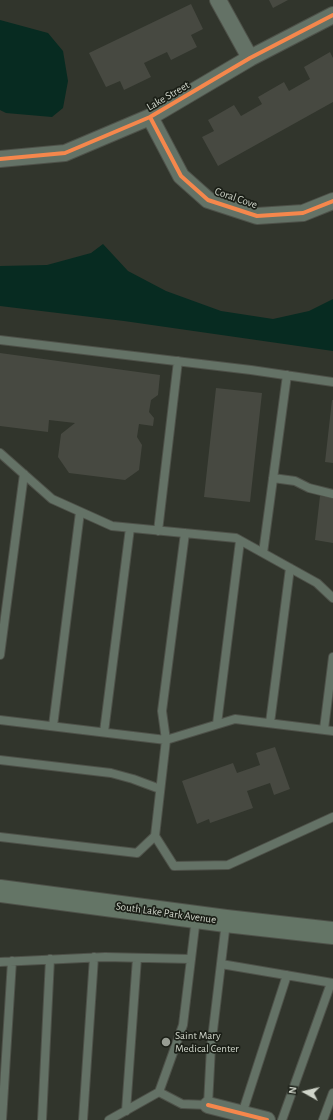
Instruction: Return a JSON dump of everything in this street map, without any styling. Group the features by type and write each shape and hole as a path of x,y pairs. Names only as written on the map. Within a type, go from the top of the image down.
{"main road":[{"name":"South Lake Park Avenue","path":"0,891 226,921 333,933"}],"street":[{"path":"218,0 250,58"},
{"name":"Lake Street","path":"0,159 65,153 150,117 250,58 333,15"},
{"name":"Coral Cove","path":"150,117 181,176 208,200 257,216 303,213 333,201"},
{"path":"208,1105 267,1120"}],"lane":[{"path":"0,340 178,361 333,382"},
{"path":"158,531 178,361"},
{"path":"263,553 287,375"},
{"path":"0,453 52,499 112,526 236,538 318,583 333,598"},
{"path":"0,655 24,474"},
{"path":"273,478 295,481 309,488 333,494"},
{"path":"53,726 80,512"},
{"path":"104,732 130,528"},
{"path":"185,534 162,711 166,740 155,836 174,866 228,865 333,817"},
{"path":"217,724 240,541"},
{"path":"270,723 290,568"},
{"path":"324,730 333,656"},
{"path":"0,720 166,740 235,719 333,731"},
{"path":"0,760 111,773 160,789"},
{"path":"0,837 136,853 155,836"},
{"path":"109,1120 159,1092 184,1025 196,917"},
{"path":"159,1092 182,1104 208,1105 211,1047 226,921"},
{"path":"0,962 94,957 191,959"},
{"path":"83,1120 94,957"},
{"path":"126,1111 137,958"},
{"path":"42,1120 50,959"},
{"path":"2,1120 12,961"},
{"path":"221,964 332,983 282,1120"},
{"path":"242,1114 287,975"},
{"path":"323,1120 333,1093"}],"shaded area":[{"path":"0,20 48,33 63,51 68,81 63,108 52,117 6,113 0,110"},
{"path":"103,244 128,271 166,291 221,311 273,319 309,311 333,299 333,351 124,321 0,306 0,266 47,265 91,253"}],"building":[{"path":"269,0 288,0 273,8"},
{"path":"191,4 203,29 191,35 197,47 171,60 167,52 144,63 151,77 124,90 120,81 106,87 89,53"},
{"path":"330,52 333,58 333,102 218,166 202,137 214,131 208,120 234,105 241,116 262,104 258,97 284,82 289,91 310,79 304,67"},
{"path":"0,353 160,375 158,395 151,400 149,412 154,418 153,426 139,424 137,437 142,445 139,470 125,480 69,473 58,457 61,434 75,423 49,420 48,432 0,426"},
{"path":"216,388 262,393 250,502 204,497"},
{"path":"333,400 333,463 325,462"},
{"path":"320,496 333,497 333,543 315,540"},
{"path":"275,747 290,789 274,795 270,783 247,791 253,808 210,823 209,819 197,824 182,781 233,763 237,773 260,765 256,753"}],"cycle path":[{"path":"0,159 65,153 150,117 250,58 333,15"},
{"path":"150,117 181,176 208,200 257,216 303,213 333,201"},
{"path":"208,1105 267,1120"}],"place":[{"name":"Saint Mary Medical Center","path":"166,1042"}]}
